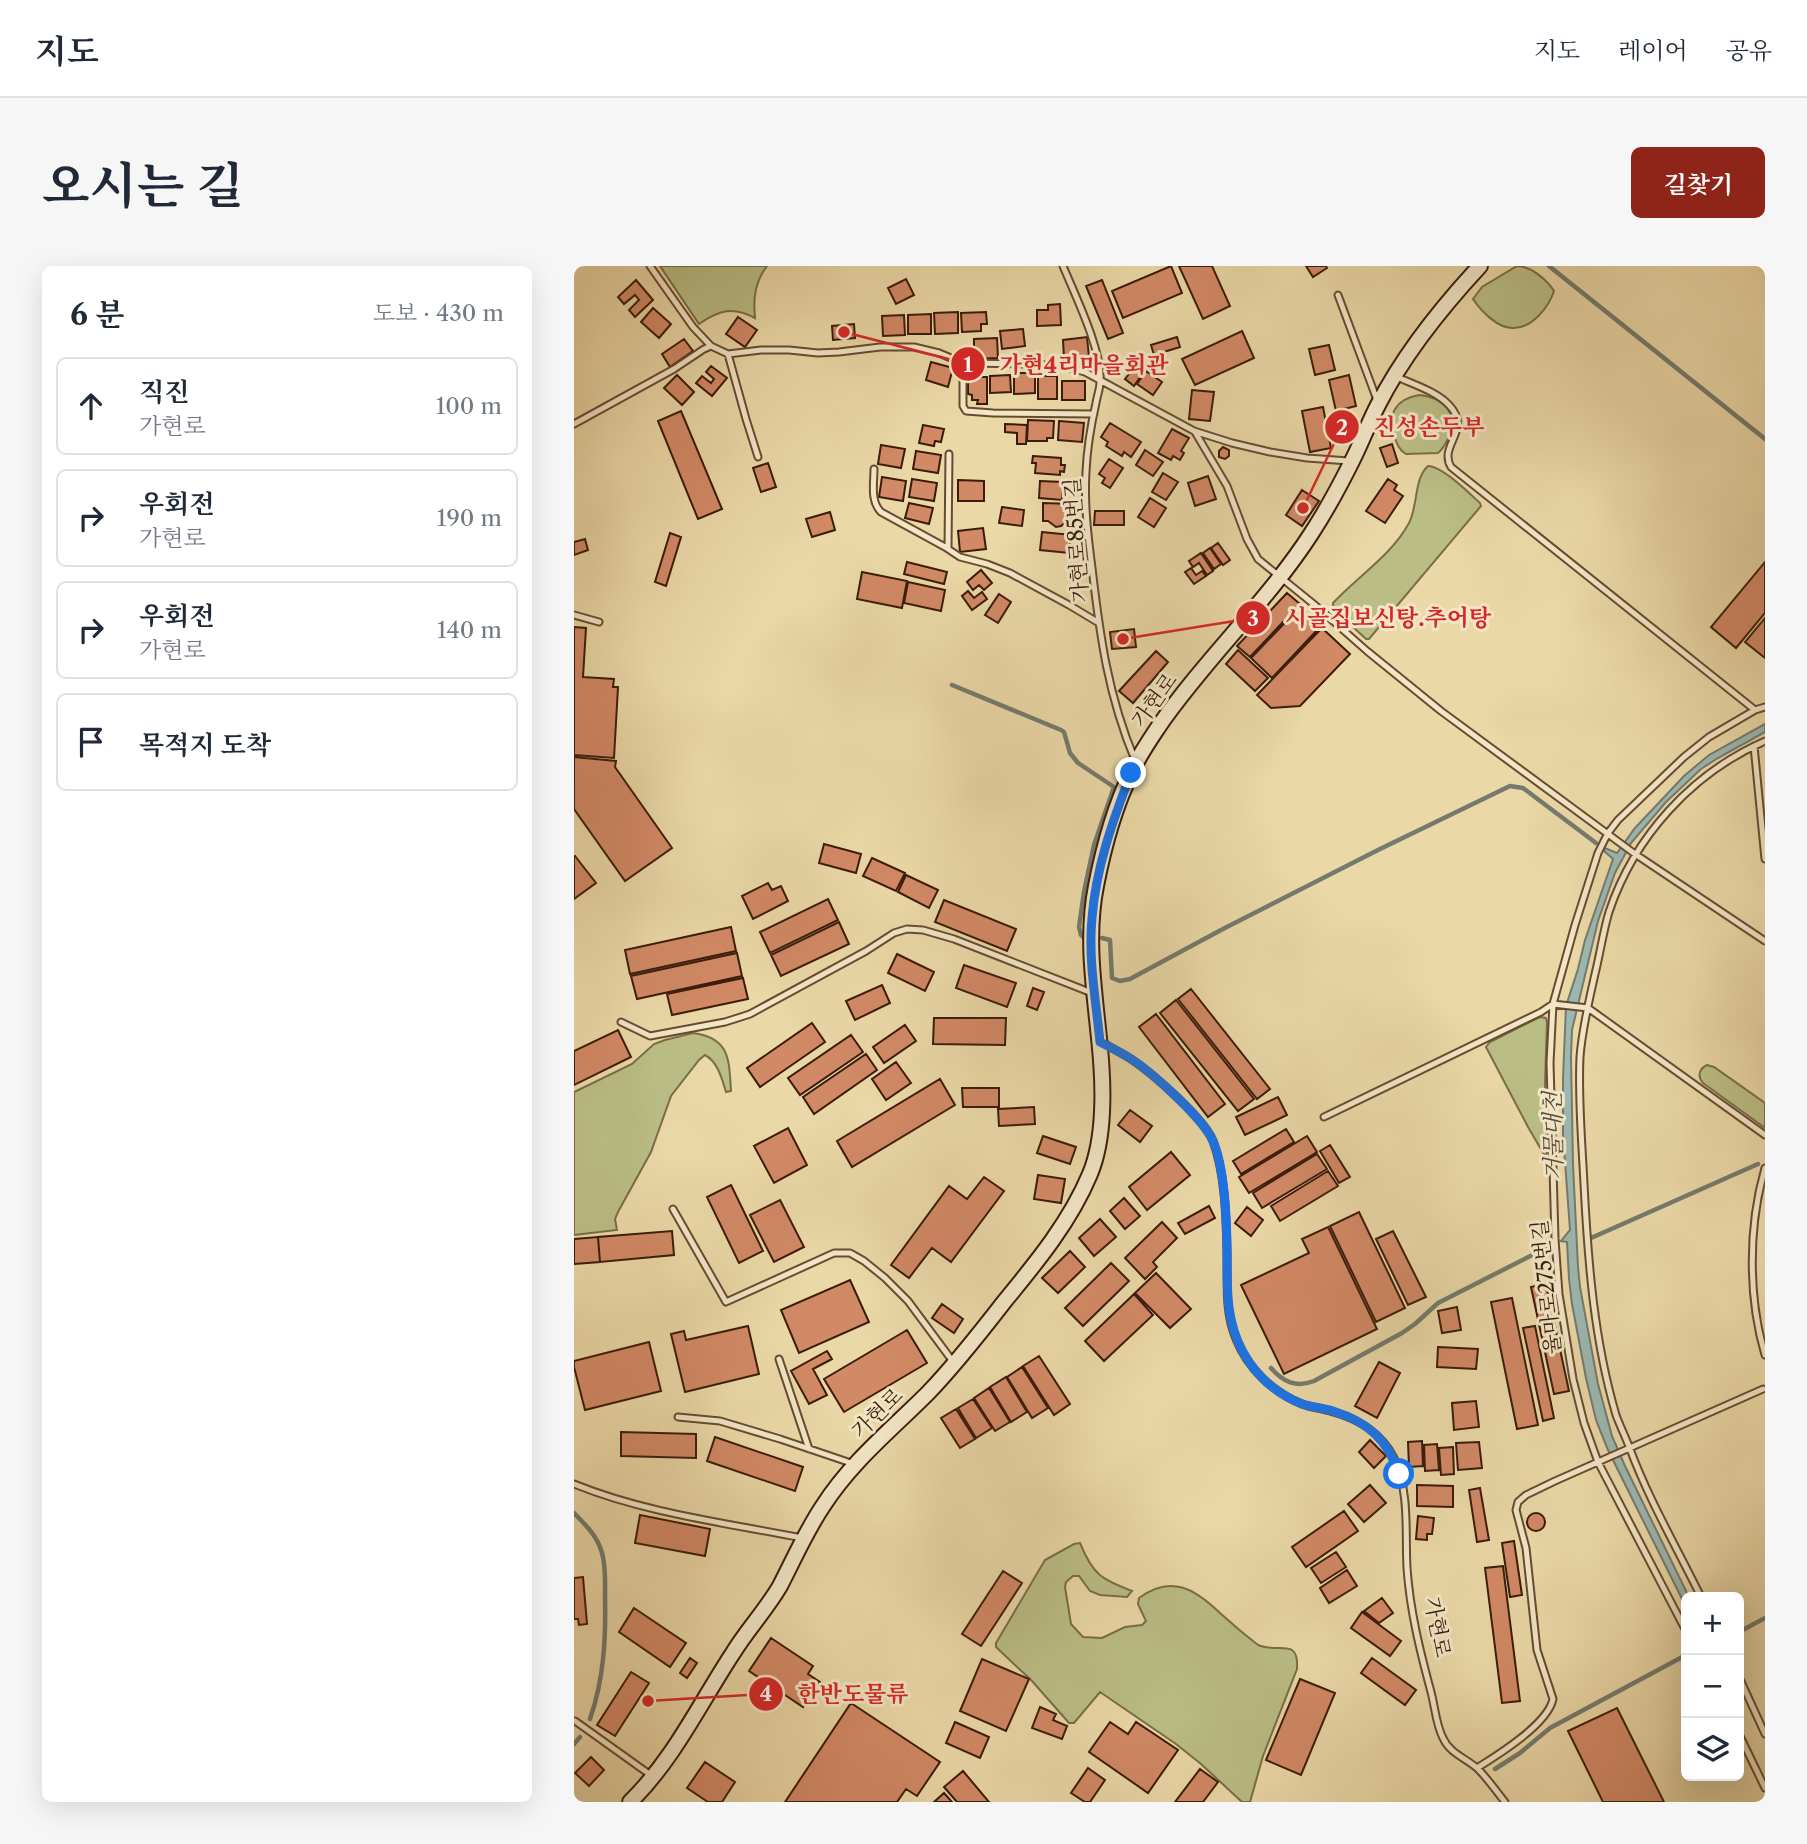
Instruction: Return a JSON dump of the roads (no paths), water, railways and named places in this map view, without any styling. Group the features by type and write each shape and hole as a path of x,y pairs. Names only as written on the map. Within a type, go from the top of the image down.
{"street":[{"name":"가현로","path":"630,1802 674,1749 735,1649 776,1592 822,1506 854,1464 931,1390 954,1363 1037,1261 1072,1209 1091,1171 1101,1132 1103,1087 1092,965 1091,920 1095,890 1110,828 1131,773 1149,741 1181,696 1298,554 1319,522 1395,376 1448,300 1480,266"}],"lane":[{"path":"650,266 693,327 710,346 728,354 761,350 829,352 914,347 963,363 1066,367 1085,372 1194,431 1270,452 1352,461"},
{"name":"가현로85번길","path":"1063,266 1088,327 1101,381 1086,472 1086,504 1099,622 1112,693 1137,763"},
{"path":"1338,295 1379,403"},
{"path":"574,424 710,346"},
{"path":"728,354 758,457"},
{"path":"963,363 962,406 966,411 1094,414"},
{"path":"1395,376 1443,400 1454,411 1458,429 1447,458 1451,467 1755,710"},
{"path":"1194,431 1227,486 1247,539 1258,559 1367,652 1441,710 1635,854 1765,941"},
{"path":"948,454 948,549"},
{"name":"가현로85번길","path":"874,469 875,506 960,557 1010,573 1099,622"},
{"path":"574,615 599,622"},
{"name":"율마로275번길","path":"1681,1621 1598,1462 1578,1402 1564,1334 1555,1239 1550,1063 1553,1004 1594,865 1608,833 1618,820 1684,757 1709,737 1765,707"},
{"path":"1698,1592 1636,1467 1610,1394 1590,1284 1580,1057 1609,913 1635,854 1683,796 1722,764 1765,741"},
{"path":"1754,746 1765,859"},
{"path":"621,1022 650,1036 725,1022 750,1014 894,933 907,929 923,930 954,939 1095,994"},
{"path":"1324,1117 1553,1004 1588,1008 1765,1135"},
{"name":"가현로","path":"1100,1042 1131,1058 1156,1079 1189,1109 1211,1137 1222,1177 1230,1320 1236,1339 1248,1361 1280,1394 1358,1421 1377,1435 1395,1461 1405,1501 1407,1567 1417,1643 1440,1732 1451,1750 1477,1768"},
{"path":"1765,1168 1755,1211 1753,1254 1757,1326 1765,1355"},
{"path":"673,1209 726,1302 834,1253 850,1253 886,1278 908,1301 954,1363"},
{"path":"779,1359 809,1448"},
{"path":"1505,1802 1477,1768 1529,1731 1546,1714 1553,1699 1537,1650 1526,1548 1516,1510 1518,1502 1526,1495 1598,1462 1763,1390"},
{"path":"678,1417 720,1421 854,1464"},
{"path":"574,1484 639,1505 805,1539"},
{"path":"1744,1688 1765,1734"},
{"path":"575,1721 652,1776"},
{"path":"1744,1744 1765,1788"}],"water":[{"path":"1765,724 1765,732 1701,769 1666,802 1631,843 1615,873 1598,921 1572,1030 1571,1057 1578,1267 1598,1384 1612,1436 1687,1592 1681,1592 1681,1597 1608,1450 1596,1420 1586,1378 1572,1304 1567,1242 1561,1241 1570,1230 1563,1134 1563,1078 1566,1006 1613,859 1604,851 1605,848 1617,853 1635,828 1684,776 1709,755"}],"waterway":[{"path":"1549,266 1765,439"},
{"path":"952,685 1061,730 1070,753 1078,763 1114,787 1094,845 1084,892 1079,927 1083,937"},
{"path":"1102,938 1110,940 1112,978 1120,981 1130,979 1380,849 1510,786 1523,788 1596,843"},
{"path":"1591,1238 1758,1164"},
{"path":"1271,1368 1280,1377 1296,1384 1314,1381 1402,1333 1438,1303 1548,1247"},
{"path":"574,1513 587,1526 597,1542 605,1569 603,1658 590,1719"},
{"path":"1744,1629 1765,1618"},
{"path":"1495,1769 1520,1753 1550,1728 1681,1658"},
{"path":"574,1744 580,1737"}],"place":[{"name":"가현4리마을회관","path":"844,332"},
{"name":"진성손두부","path":"1303,508"},
{"name":"시골집보신탕.추어탕","path":"1123,639"},
{"name":"한반도물류","path":"648,1701"}],"water label":[{"name":"거물대천","path":"1553,1136"}]}
